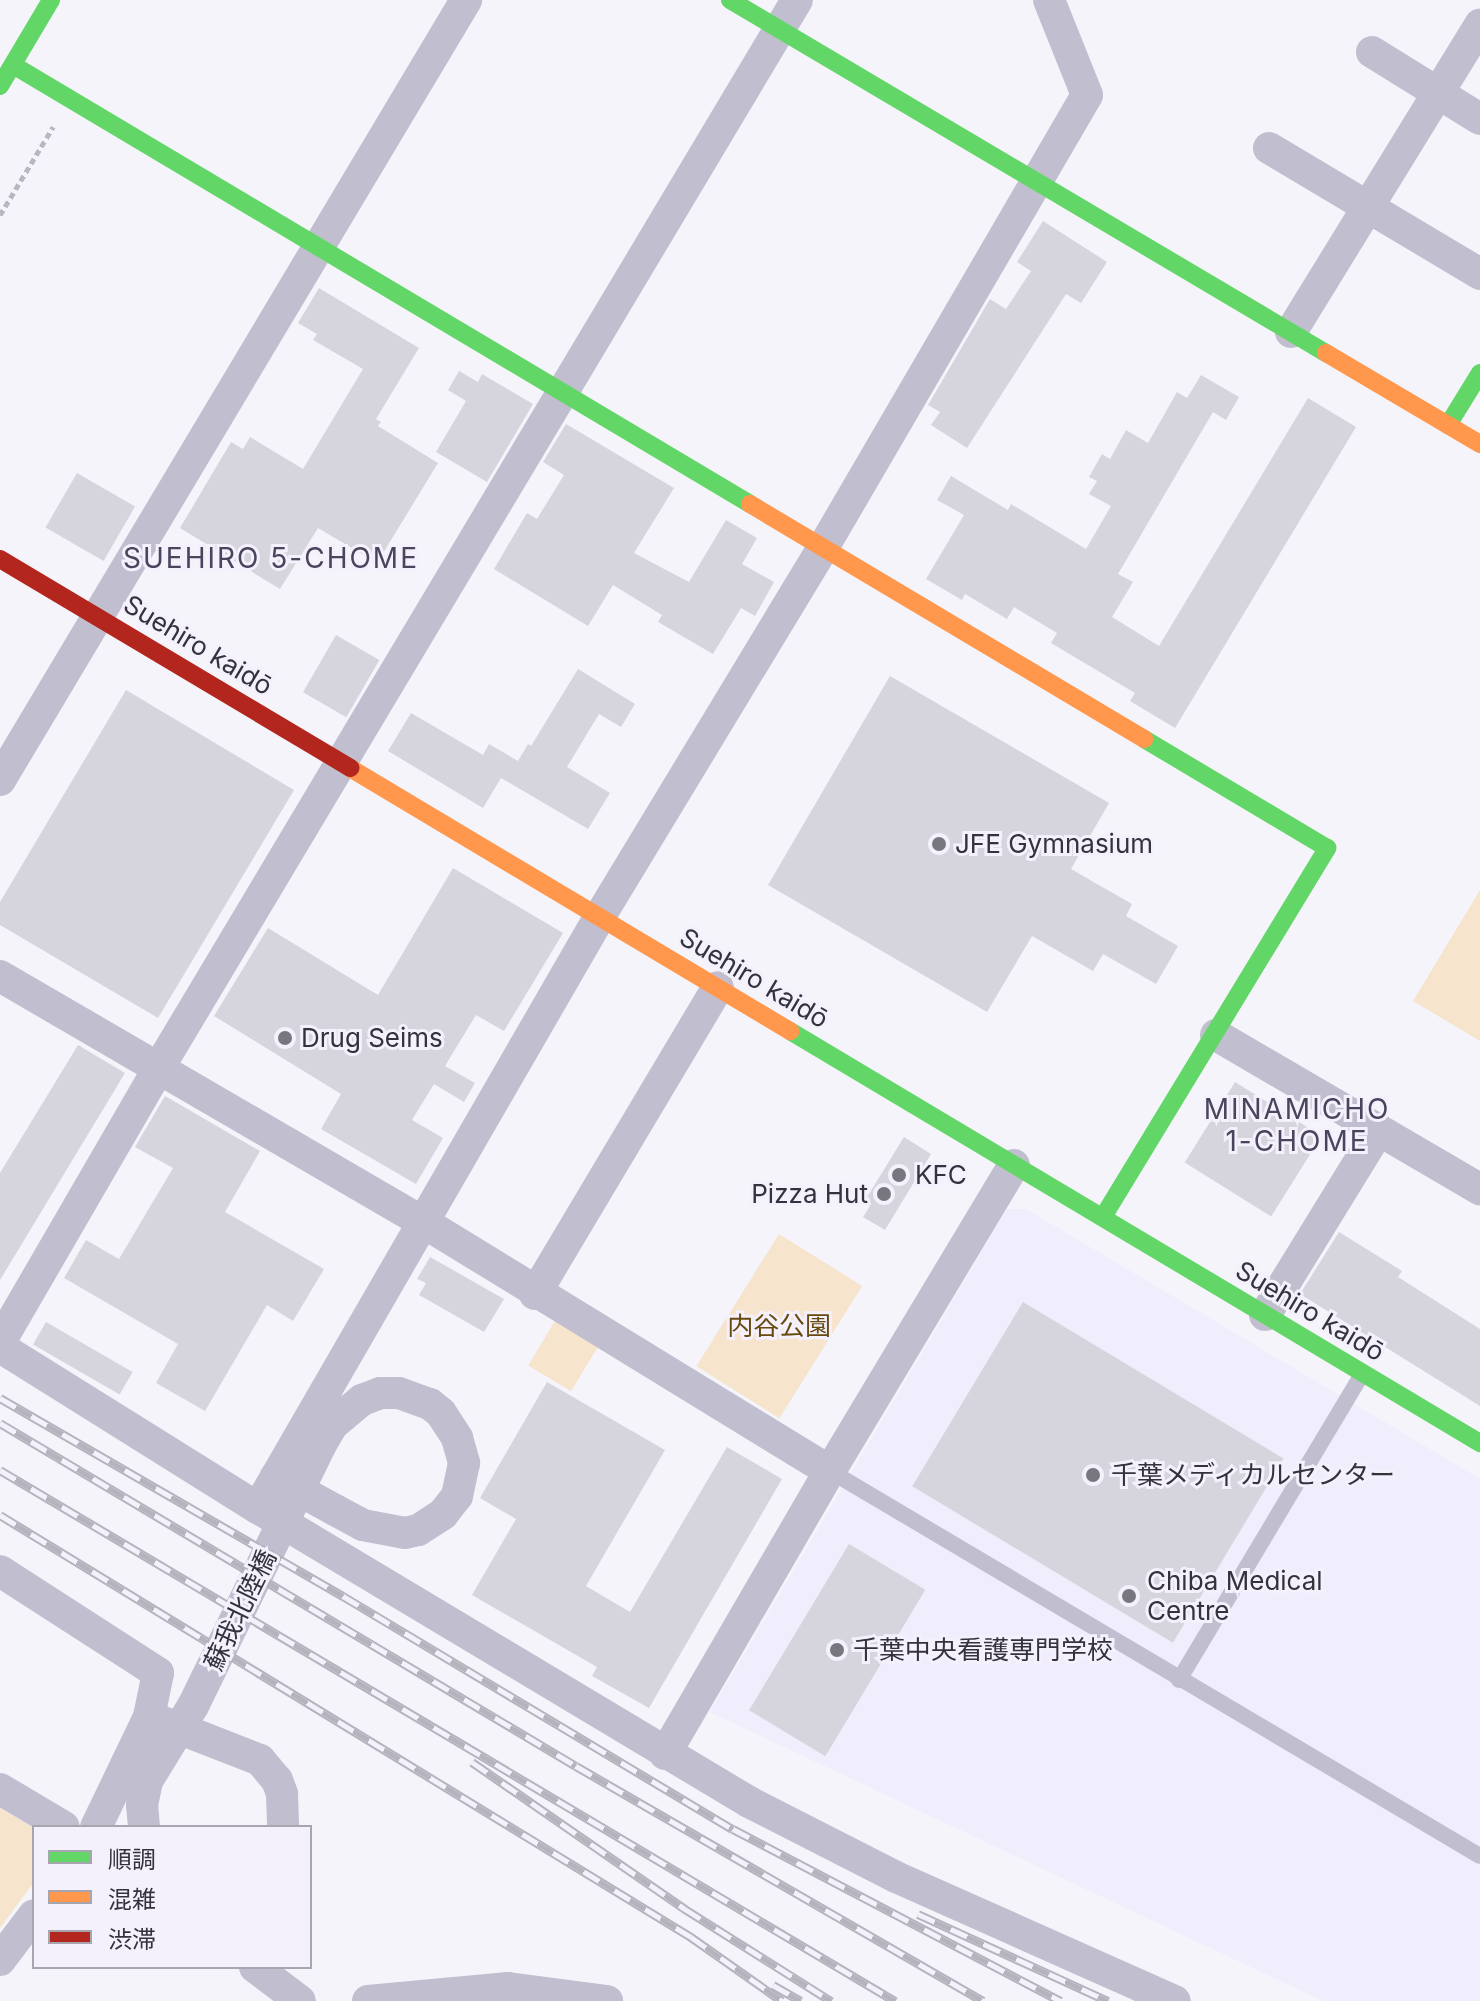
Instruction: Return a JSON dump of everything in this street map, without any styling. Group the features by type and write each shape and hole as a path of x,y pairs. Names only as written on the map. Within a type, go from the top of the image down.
{"street":[{"path":"0,86 51,0"},
{"path":"0,780 466,0"},
{"path":"730,0 1480,444"},
{"path":"797,0 158,1069 0,1345 258,1508 749,1802 896,1877 1175,2001"},
{"path":"258,1508 600,916 824,546 1087,95 1049,0"},
{"path":"1291,332 1435,92 1480,25"},
{"path":"1372,52 1480,119"},
{"path":"13,65 1327,848 1103,1217"},
{"path":"1269,148 1480,274"},
{"path":"1448,425 1480,373"},
{"name":"Suehiro kaidō","path":"0,559 1480,1443"},
{"path":"0,976 423,1222 535,1294 830,1471"},
{"path":"535,1294 718,987"},
{"path":"1216,1035 1480,1189"},
{"path":"1265,1315 1379,1130"},
{"path":"665,1754 1014,1165"},
{"name":"蘇我北陸橋","path":"144,1825 142,1805 147,1781 193,1706 235,1621 297,1493 298,1491 304,1479 320,1446 332,1425 362,1400 380,1393 399,1393 430,1404 441,1413 457,1438 464,1463 457,1496 443,1514 418,1530 405,1533 363,1525 299,1491 298,1491 275,1477"},
{"path":"0,1571 158,1673 149,1717 97,1825"},
{"path":"149,1717 260,1760 277,1780 282,1794 283,1825"},
{"path":"0,1789 61,1825"},
{"path":"0,1960 32,1918"},
{"path":"258,1969 300,2001"},
{"path":"368,2001 508,1988 607,2001"}],"lane":[{"path":"1179,1680 1362,1373"},
{"path":"830,1471 1480,1856"}],"path":[{"path":"0,215 57,120"}],"shaded area":[{"name":"Chiba Medical Centre","path":"1007,1209 1026,1209 1480,1479 1480,2001 1323,2001 710,1712"}],"green space":[{"path":"1480,890 1480,1041 1413,1001"},
{"name":"内谷公園","path":"779,1234 862,1286 779,1418 696,1366"},
{"path":"555,1321 598,1347 571,1391 528,1366"},
{"path":"0,1808 32,1827 32,1885 0,1928"}],"building":[{"path":"1043,221 1107,262 1081,303 1066,294 967,448 931,425 940,412 928,405 990,299 1006,309 1031,271 1017,262"},
{"path":"319,288 419,348 376,419 381,422 378,426 438,463 377,563 318,528 280,589 180,528 231,442 243,449 250,437 303,469 363,369 313,340 317,334 298,323"},
{"path":"459,371 478,382 482,374 533,404 487,482 436,452 466,401 448,390"},
{"path":"1201,375 1239,397 1226,420 1213,412 1118,574 1133,582 1112,617 1159,646 1308,398 1356,427 1175,728 1130,701 1135,693 1051,643 1057,633 1014,607 1007,619 965,594 962,600 926,579 964,515 937,500 951,476 1008,510 1011,504 1086,549 1111,506 1089,494 1097,481 1089,477 1102,454 1110,459 1126,430 1148,443 1177,392 1187,398"},
{"path":"566,424 674,488 634,553 689,582 726,520 757,538 742,564 774,582 755,616 741,608 713,654 658,622 662,615 613,585 588,626 494,569 527,513 537,519 564,475 543,462"},
{"path":"77,473 135,506 104,561 46,528"},
{"path":"336,635 379,660 346,717 303,692"},
{"path":"578,669 635,704 621,727 599,714 567,767 610,793 588,829 501,778 483,808 388,751 411,713 483,755 489,744 518,761 528,744 531,746"},
{"name":"JFE Gymnasium","path":"890,676 1109,803 1071,869 1132,904 1126,916 1178,946 1156,984 1103,954 1093,971 1032,936 987,1012 768,885"},
{"path":"126,690 294,790 158,1018 0,925 0,902"},
{"path":"453,868 563,933 504,1031 476,1015 445,1066 475,1083 464,1102 434,1084 412,1120 443,1138 416,1184 321,1129 341,1094 214,1016 268,928 378,995"},
{"path":"78,1045 125,1073 0,1280 0,1173"},
{"path":"1235,1082 1322,1136 1271,1217 1185,1163"},
{"path":"165,1096 260,1151 225,1212 324,1269 293,1321 267,1305 205,1411 156,1383 178,1344 64,1278 86,1240 119,1259 173,1168 135,1147"},
{"path":"904,1137 931,1154 885,1230 863,1217 870,1206 864,1202"},
{"path":"1339,1232 1402,1271 1398,1277 1480,1329 1480,1406 1300,1294"},
{"path":"430,1257 504,1299 484,1332 419,1295 426,1283 417,1279"},
{"name":"Chiba Medical Centre","path":"1023,1302 1284,1459 1173,1643 912,1486"},
{"path":"46,1322 133,1372 120,1395 33,1345"},
{"path":"547,1382 665,1450 586,1586 630,1612 727,1447 782,1479 649,1708 592,1676 597,1667 472,1595 516,1519 480,1498"},
{"name":"千葉中央看護専門学校","path":"849,1544 925,1590 825,1756 749,1710"}],"railway":[{"path":"0,1398 343,1596 733,1829 1061,2001"},
{"path":"0,1423 576,1766 983,2001"},
{"path":"0,1470 895,2001"},
{"path":"0,1515 691,1937 782,2001"},
{"path":"472,1762 685,1909 831,2001"},
{"path":"918,1914 1108,2001"},
{"path":"773,1985 801,2001"}],"traffic: fast":[{"path":"0,86 51,0"},
{"path":"730,0 1326,353"},
{"path":"13,65 750,504"},
{"path":"1448,425 1480,373"},
{"path":"1103,1217 1327,848 1144,739"},
{"path":"790,1031 1480,1443"}],"traffic: slow":[{"path":"1326,353 1480,444"},
{"path":"750,504 1144,739"},
{"path":"350,768 790,1031"}],"traffic: jam":[{"path":"0,559 350,768"}],"place":[{"name":"JFE Gymnasium","path":"939,844"},
{"name":"Drug Seims","path":"285,1038"},
{"name":"KFC","path":"899,1175"},
{"name":"Pizza Hut","path":"884,1194"},
{"name":"千葉メディカルセンター","path":"1093,1475"},
{"name":"Chiba Medical Centre","path":"1129,1596"},
{"name":"千葉中央看護専門学校","path":"837,1650"}],"district":[{"name":"SUEHIRO 5-CHOME","path":"271,558"},
{"name":"MINAMICHO 1-CHOME","path":"1297,1125"}]}
